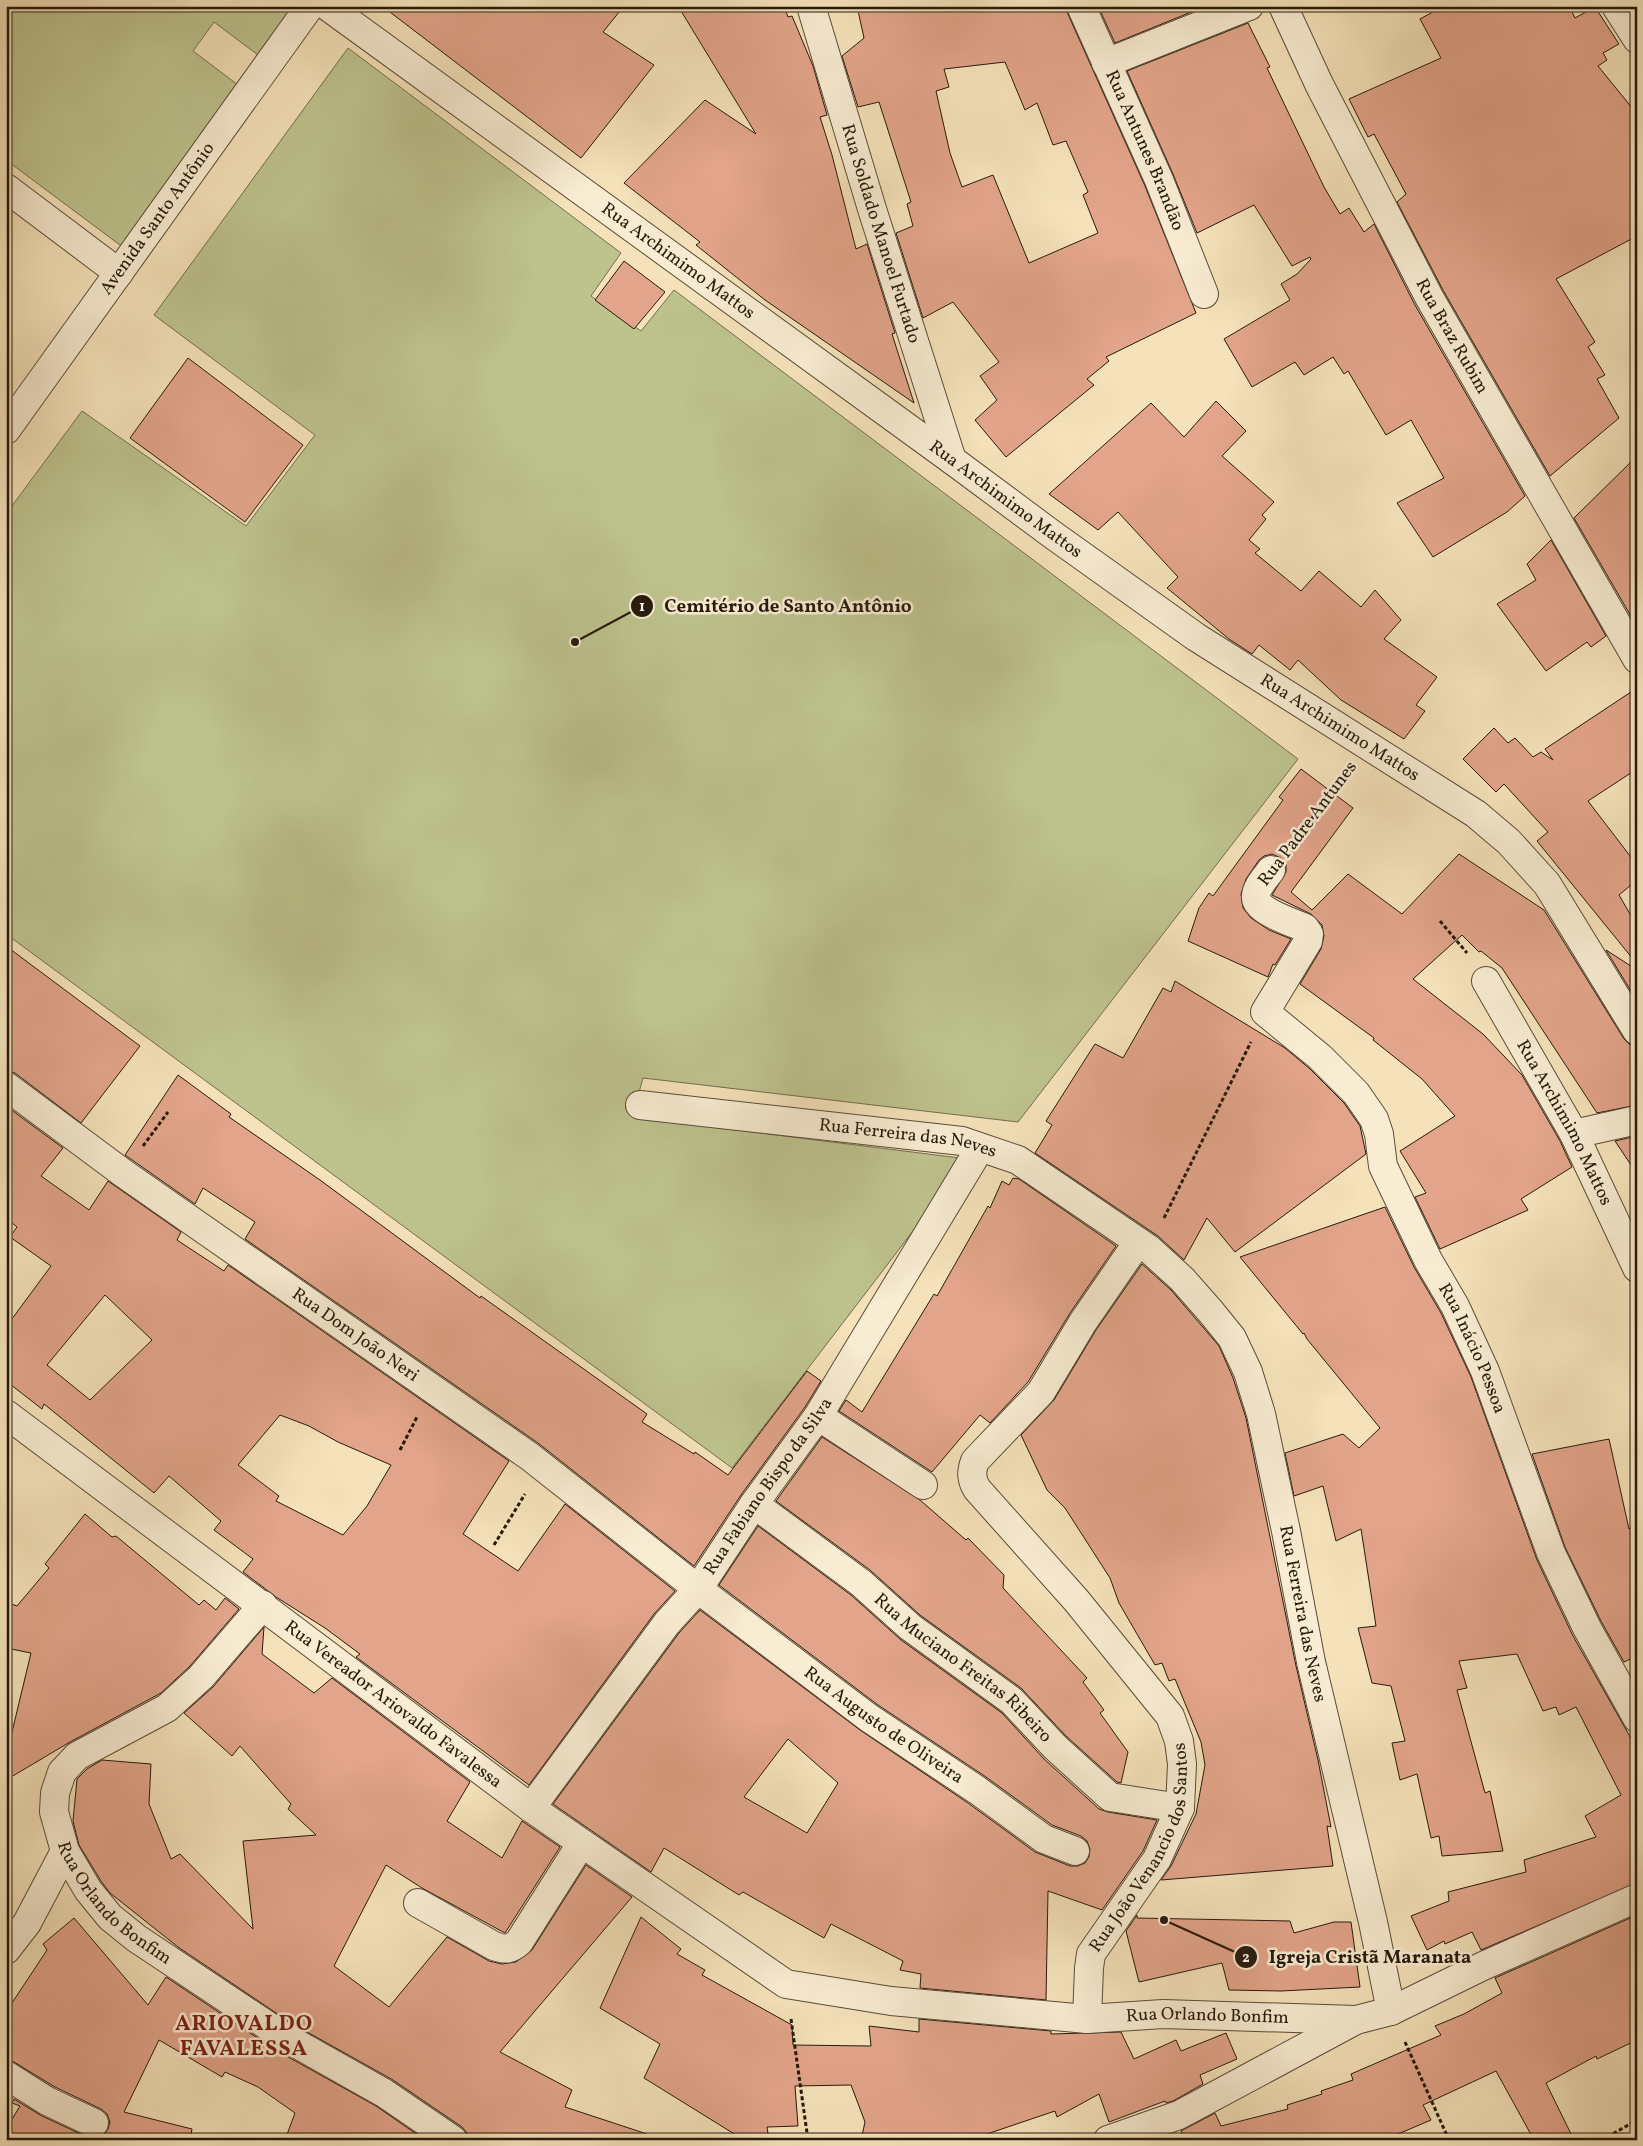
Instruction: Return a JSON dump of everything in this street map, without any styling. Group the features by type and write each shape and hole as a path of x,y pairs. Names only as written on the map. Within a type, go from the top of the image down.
{"street":[{"name":"Avenida Santo Antônio","path":"6,430 310,6"},
{"name":"Rua Archimimo Mattos","path":"328,6 952,460 1053,536 1196,637 1476,814 1508,842 1547,884 1637,1030"},
{"name":"Rua Soldado Manoel Furtado","path":"811,6 875,219 952,460"},
{"name":"Rua Antunes Brandão","path":"1081,6 1159,180 1204,294"},
{"path":"1106,63 1249,6"},
{"name":"Rua Braz Rubim","path":"1283,6 1319,84 1429,297 1637,659"},
{"path":"1616,6 1637,39"},
{"path":"6,188 119,273"},
{"name":"Rua Padre Antunes","path":"1265,1012 1308,941 1309,934 1305,928 1262,909 1257,903 1257,891 1271,870"},
{"name":"Rua Archimimo Mattos","path":"1486,981 1574,1134 1637,1268"},
{"name":"Rua Inácio Pessoa","path":"1265,1012 1320,1057 1356,1093 1374,1119 1379,1134 1383,1166 1428,1260 1455,1306 1485,1371 1551,1553 1587,1628 1637,1718"},
{"name":"Rua Dom João Neri","path":"6,1086 123,1173 529,1456 698,1589"},
{"name":"Rua Ferreira das Neves","path":"640,1105 962,1142 1018,1160 1144,1245 1182,1279 1211,1312 1232,1338 1248,1372 1261,1414 1311,1662 1373,1922 1392,2011"},
{"path":"1574,1134 1637,1120"},
{"name":"Rua Fabiano Bispo da Silva","path":"531,1808 667,1623 698,1589 754,1504 818,1416 980,1148"},
{"name":"Rua João Venancio dos Santos","path":"1087,2019 1088,1968 1091,1954 1157,1859 1180,1808 1182,1764 1179,1742 1170,1716 1076,1600 977,1489 972,1476 976,1461 1041,1392 1083,1322 1144,1245"},
{"name":"Rua Vereador Ariovaldo Favalessa","path":"6,1414 531,1808 786,1984"},
{"path":"818,1416 923,1485"},
{"name":"Rua Muciano Freitas Ribeiro","path":"754,1504 861,1583 910,1626 1012,1701 1055,1747 1110,1796 1180,1808"},
{"name":"Rua Augusto de Oliveira","path":"698,1589 869,1718 977,1790 1044,1839 1075,1851"},
{"name":"Rua Orlando Bonfim","path":"263,1605 201,1677 166,1708 77,1756 62,1772 55,1793 54,1812 65,1851 88,1890 110,1917 136,1938 283,2036 384,2093 453,2140"},
{"path":"418,1903 494,1946 503,1950 512,1948 519,1942 581,1844"},
{"path":"6,1950 27,1923 65,1851"},
{"path":"1356,2020 1392,2011 1484,1966 1637,1898"},
{"name":"Rua Orlando Bonfim","path":"786,1984 891,2001 1087,2019 1163,2014 1356,2020"},
{"name":"Rua Orlando Bonfim","path":"1108,2140 1178,2114 1356,2020"},
{"path":"6,2075 47,2101 94,2123"}],"path":[{"name":"Rua Padre Antunes","path":"1271,870 1353,767 1366,743"},
{"path":"1440,921 1460,944"},
{"path":"1144,1245 1252,1040"},
{"path":"123,1173 168,1112"},
{"path":"400,1450 420,1409"},
{"path":"494,1546 529,1487"},
{"path":"786,1984 808,2140"},
{"path":"1392,2011 1449,2140"},
{"path":"1602,2140 1637,2120"}],"green space":[{"path":"6,6 288,6 303,19 270,64 214,22 193,51 250,94 128,251 6,160"},
{"path":"348,48 621,253 591,296 641,331 674,290 1298,759 1018,1122 643,1078 632,1117 968,1159 732,1468 6,934 6,514 82,411 246,526 315,435 154,315"}],"building":[{"path":"382,6 624,6 603,32 654,65 581,158"},
{"path":"678,6 784,6 788,17 792,16 813,66 827,115 820,117 832,155 856,249 867,244 895,333 892,334 914,403 765,300 696,245 700,242 624,183 705,100 756,134"},
{"path":"857,6 1066,6 1145,186 1196,313 1106,357 1109,361 1087,379 1094,385 1006,457 975,420 997,400 980,376 999,362 953,302 923,318 896,233 913,226 907,204 911,202 879,102 858,107 842,56 864,38","holes":["1005,62 1025,110 1037,103 1053,145 1066,141 1088,192 1083,195 1098,233 1029,263 993,175 962,187 950,153 936,91 949,87 944,69"]},
{"path":"1098,6 1206,6 1115,43"},
{"path":"1444,6 1569,6 1575,18 1595,7 1619,44 1603,53 1607,60 1598,66 1637,114 1637,236 1556,279 1595,342 1588,347 1605,375 1597,379 1619,418 1550,476 1443,290 1397,202 1406,194 1374,134 1368,137 1349,99 1441,58 1420,19"},
{"path":"1248,23 1270,67 1267,68 1324,187 1340,214 1349,208 1364,232 1374,224 1415,305 1525,496 1507,512 1433,557 1397,503 1444,478 1411,420 1386,435 1348,371 1344,374 1333,357 1304,375 1295,362 1252,387 1224,339 1290,300 1281,284 1297,274 1311,259 1310,257 1292,266 1254,205 1197,233 1127,71"},
{"path":"624,261 665,292 634,329 595,300"},
{"path":"188,358 303,445 245,522 130,438"},
{"path":"1216,401 1246,431 1222,456 1274,502 1262,515 1266,519 1249,540 1260,549 1255,553 1301,591 1319,571 1361,607 1375,590 1401,620 1384,639 1437,677 1416,705 1425,711 1404,739 1341,700 1298,660 1290,670 1259,645 1252,654 1229,639 1167,588 1178,577 1118,512 1098,530 1049,494 1151,403 1184,437"},
{"path":"1637,456 1637,615 1632,618 1574,518"},
{"path":"1551,540 1606,636 1591,647 1587,642 1546,671 1497,604 1536,580 1527,564"},
{"path":"1637,688 1637,769 1588,801 1637,865 1637,880 1619,895 1637,926 1637,964 1537,841 1548,832 1504,784 1496,792 1463,759 1494,728 1508,743 1515,738 1533,757 1541,752 1553,760 1545,749"},
{"path":"1301,769 1353,808 1291,892 1312,910 1348,874 1402,914 1459,854 1544,910 1624,1039 1629,1044 1637,1047 1637,1105 1597,1113 1502,968 1481,951 1479,952 1462,935 1413,979 1483,1034 1522,1075 1560,1141 1572,1167 1521,1199 1528,1210 1440,1249 1415,1197 1426,1193 1400,1151 1455,1116 1422,1079 1373,1040 1374,1038 1300,984 1321,949 1324,936 1322,925 1311,914 1272,895 1286,872 1286,864 1281,858 1272,854 1264,856 1259,860 1246,879 1241,894 1243,908 1251,918 1269,930 1291,939 1275,965 1273,964 1268,977 1188,941 1199,908 1209,893 1213,896 1283,800 1279,797"},
{"path":"6,946 140,1046 81,1123 15,1073 6,1071"},
{"path":"1606,950 1637,970 1637,1001"},
{"path":"1175,981 1285,1048 1310,1069 1344,1103 1360,1126 1366,1154 1235,1252 1207,1218 1184,1260 1158,1236 1035,1153 1052,1125 1046,1121 1095,1044 1123,1058 1163,988 1171,992"},
{"path":"178,1075 231,1114 229,1117 320,1180 480,1298 481,1296 647,1414 642,1422 694,1454 695,1452 728,1475 807,1371 821,1381 805,1407 741,1495 694,1566 538,1443 245,1239 255,1222 203,1188 195,1204 125,1155"},
{"path":"6,1106 63,1148 41,1176 89,1210 108,1181 181,1232 177,1240 224,1271 228,1265 509,1461 463,1534 518,1571 565,1504 675,1591 654,1614 529,1785 356,1657 360,1654 325,1628 276,1597 243,1572 253,1559 214,1530 221,1521 169,1476 154,1493 44,1404 42,1409 6,1381 6,1327 51,1266 10,1237 17,1227 6,1218","holes":["105,1295 152,1340 90,1400 47,1365","280,1415 309,1426 338,1442 391,1465 367,1506 343,1535 276,1501 279,1496 238,1465"]},
{"path":"1637,1136 1637,1174 1615,1141"},
{"path":"1013,1178 1019,1179 1116,1246 1070,1313 1028,1382 990,1423 980,1415 932,1472 839,1411 846,1400 862,1412 934,1294 937,1296 988,1206 990,1208 1002,1181 1009,1185"},
{"path":"1385,1207 1414,1267 1441,1313 1471,1377 1537,1560 1573,1636 1637,1749 1637,1883 1481,1950 1472,1932 1445,1944 1444,1941 1427,1950 1411,1916 1449,1901 1448,1892 1526,1872 1524,1860 1596,1837 1585,1816 1621,1795 1576,1707 1559,1715 1556,1707 1543,1711 1517,1654 1459,1661 1467,1688 1457,1690 1485,1793 1490,1791 1503,1851 1442,1856 1439,1836 1431,1838 1417,1774 1400,1780 1392,1743 1405,1741 1391,1686 1372,1683 1358,1628 1376,1626 1361,1529 1336,1541 1323,1486 1294,1496 1285,1453 1343,1434 1359,1448 1380,1428 1240,1257"},
{"path":"1142,1264 1171,1290 1219,1346 1233,1378 1246,1418 1296,1666 1318,1760 1331,1827 1327,1826 1333,1866 1161,1880 1171,1866 1196,1814 1205,1765 1201,1742 1175,1679 1169,1681 1162,1663 1155,1665 1119,1603 1110,1578 1065,1508 1047,1490 1021,1435 1054,1400 1096,1330"},
{"path":"822,1437 920,1500 966,1540 968,1538 1004,1575 1003,1588 1087,1678 1083,1682 1104,1710 1100,1713 1128,1752 1121,1783 1117,1782 1066,1736 1021,1688 920,1615 870,1570 776,1501"},
{"path":"1609,1439 1629,1529 1637,1524 1637,1656 1624,1662 1601,1621 1565,1547 1532,1454"},
{"path":"85,1514 112,1537 116,1536 199,1605 204,1600 216,1610 225,1598 239,1609 190,1666 161,1693 70,1742 6,1780 6,1757 31,1653 6,1648 6,1602 17,1606 49,1568 45,1564"},
{"path":"758,1526 851,1595 901,1640 1002,1713 1044,1759 1099,1809 1157,1820 1143,1851 1102,1910 1048,1891 1046,2000 920,1988 921,1974 900,1970 903,1961 831,1924 824,1938 743,1892 739,1895 664,1848 651,1872 553,1804 679,1633 700,1610 860,1730 968,1803 1035,1852 1070,1866 1078,1866 1085,1863 1089,1857 1090,1849 1087,1841 1081,1836 1052,1825 986,1777 878,1705 719,1585","holes":["788,1739 838,1783 807,1833 744,1797"]},
{"path":"264,1627 262,1654 314,1693 332,1678 470,1782 447,1821 502,1858 522,1821 560,1847 505,1933 422,1888 386,1865 334,1966 389,2007 447,1937 489,1961 502,1964 516,1962 532,1950 586,1865 632,1897 500,2052 572,2090 565,2107 647,2134 646,2140 468,2140 467,2133 462,2127 393,2080 291,2023 178,1947 110,1893 101,1881 79,1845 73,1821 77,1779 87,1769 102,1760 151,1764 149,1804 171,1859 180,1854 253,1929 243,1841 316,1835 288,1809 291,1804 240,1746 232,1756 184,1713 213,1687"},
{"path":"1137,1915 1137,1918 1290,1921 1294,1933 1334,1922 1351,1922 1360,1987 1281,1991 1229,1990 1222,1963 1139,1982 1126,1931"},
{"path":"1637,1915 1637,2040 1597,2059 1596,2056 1546,2083 1574,2140 1534,2140 1496,2071 1423,2105 1431,2120 1384,2140 1184,2140 1181,2131 1215,2113 1221,2126 1288,2109 1287,2105 1322,2094 1321,2091 1353,2080 1351,2074 1441,2035 1435,2026 1464,2014 1502,1993 1495,1978"},
{"path":"641,1917 681,1949 677,1954 705,1970 702,1975 792,2025 793,2045 871,2046 869,2026 919,2032 919,2019 1051,2031 1051,2034 1121,2032 1134,2059 1176,2040 1181,2051 1226,2033 1237,2059 1200,2075 1203,2084 1173,2101 1166,2103 1165,2101 1109,2122 1099,2094 1057,2117 1055,2111 987,2134 989,2140 861,2140 865,2122 851,2085 795,2086 798,2126 767,2127 769,2140 744,2140 644,2078 660,2044 600,2008"},
{"path":"74,1918 148,2005 166,1977 274,2049 376,2106 425,2140 285,2140 295,2113 258,2087 225,2072 222,2077 159,2040 124,2112 192,2129 190,2140 6,2140 6,2129 20,2106 12,2103 14,2099 40,2115 87,2137 95,2139 103,2136 108,2129 110,2122 107,2114 101,2109 55,2087 6,2059 6,2012 47,1950 43,1944"}],"place":[{"name":"Cemitério de Santo Antônio","path":"575,642"},
{"name":"Igreja Cristã Maranata","path":"1164,1920"}],"district":[{"name":"ARIOVALDO FAVALESSA","path":"244,2036"}]}
